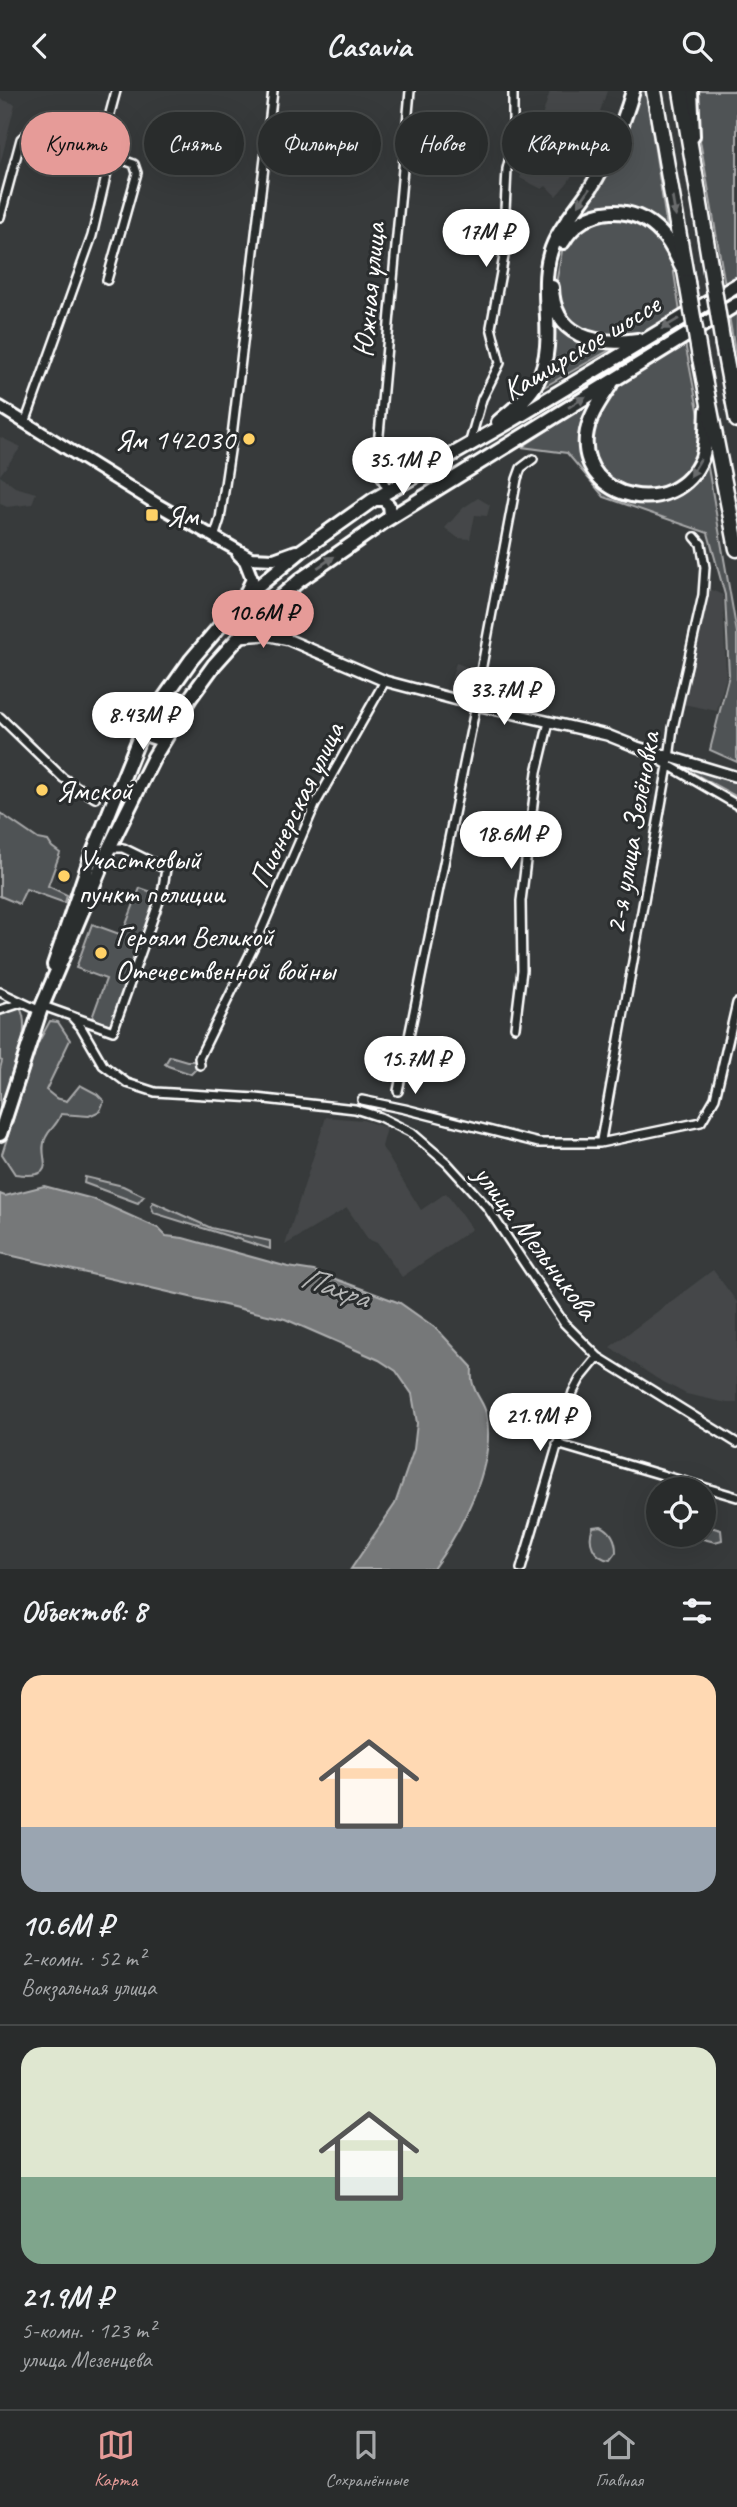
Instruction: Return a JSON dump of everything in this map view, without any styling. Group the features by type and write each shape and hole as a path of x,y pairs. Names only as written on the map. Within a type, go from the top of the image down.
{"highway":[{"path":"654,91 700,358 737,549"},
{"path":"681,91 737,420"}],"main road":[{"path":"474,442 522,400 538,380 547,344 544,285 551,253 560,232 608,156 633,91"},
{"path":"691,91 691,150"},
{"path":"645,339 618,343 593,341 574,331 560,317 553,299 552,282 565,239 590,216 617,211 637,216 646,219 663,234 686,278"},
{"name":"Каширское шоссе","path":"0,1134 59,944 131,758 149,722 191,660 243,599 314,542 373,500 737,285"},
{"name":"Каширское шоссе","path":"41,1008 109,848 154,757 214,665 272,603 300,580 385,521 737,304"},
{"path":"615,379 594,409 587,428 586,446 600,477 615,489 630,495 646,498 661,496 689,478 703,453 708,402"},
{"path":"0,407 251,558 266,560 285,557 314,542"},
{"path":"373,500 383,500 389,505 390,514 385,521"},
{"path":"228,546 245,561 250,571 252,579 243,599"},
{"path":"149,722 150,737 156,740 167,736"}],"street":[{"path":"110,112 116,91"},
{"path":"214,538 220,519 232,444 273,91"},
{"name":"Южная улица","path":"388,491 376,468 410,91"},
{"path":"474,442 482,399 500,363 491,327 507,240 505,210 507,169 513,145 513,91"},
{"path":"0,217 21,139"},
{"path":"107,280 136,173 134,164 130,162"},
{"path":"25,423 92,236 107,175"},
{"path":"398,1091 471,704 481,671 517,479 521,468 533,459"},
{"name":"2-я улица Зелёновка","path":"600,1141 673,728 703,595 705,566 701,544 695,537"},
{"path":"272,603 274,623 289,640"},
{"path":"239,637 266,635 289,640 385,681 607,735 668,761 737,805"},
{"name":"Пионерская улица","path":"200,1065 199,1058 257,940 315,805 385,681"},
{"path":"0,717 63,778 95,798"},
{"path":"516,1027 522,970 521,901 537,772 549,722"},
{"path":"668,761 736,777"},
{"path":"0,992 21,1003 71,1016 113,1031 162,893 166,869 123,848 109,848"},
{"path":"0,1010 21,1003"},
{"path":"362,1100 539,1143 600,1141 701,1122 715,1098 737,1003"},
{"name":"улица Мельникова","path":"71,1016 81,1027 103,1065 127,1083 155,1093 256,1098 355,1109 380,1117 412,1133 447,1163 487,1207 564,1323 598,1357 737,1443"},
{"path":"521,1569 576,1385 598,1357"},
{"path":"558,1444 737,1497"}],"shaded area":[{"path":"550,91 607,91 600,112 543,112"},
{"path":"637,91 646,91 668,234 629,210 566,229 594,175 632,175 632,112 626,112"},
{"path":"694,91 737,91 737,278 725,285 697,123"},
{"path":"0,99 15,104 0,165"},
{"path":"521,175 572,175 556,196 546,186 542,189 520,178"},
{"path":"605,215 645,222 671,253 680,312 635,337 615,341 597,337 570,324 555,289 562,251 579,227"},
{"path":"549,303 589,343 613,348 530,395 541,381"},
{"path":"737,312 737,363 729,316"},
{"path":"685,343 701,425 701,449 684,480 651,495 613,485 596,466 588,439 606,396 619,384"},
{"path":"594,400 587,422 594,475 661,500 706,456 737,633 737,762 710,750 729,675 725,595 708,533 604,497 567,453 522,447"},
{"path":"0,437 21,447 0,475"},
{"path":"0,476 15,487 36,493 32,504 7,507 0,504"},
{"path":"478,498 490,505 487,516 475,515 470,539 458,538 445,528 463,508"},
{"path":"709,589 723,595 726,678 717,711 683,704"},
{"path":"456,663 476,670 464,697 447,693"},
{"path":"681,763 737,782 737,797 680,766"},
{"path":"0,813 38,839 48,841 60,853 48,886 67,895 65,903 26,889 19,904 0,896"},
{"path":"140,888 158,894 110,1025 92,1018 106,979 76,968 92,924 122,935"},
{"path":"20,1008 24,1031 22,1045 0,1116 0,1015"},
{"path":"50,1021 58,1022 70,1040 46,1090 56,1098 67,1101 80,1085 104,1101 100,1111 89,1116 61,1114 44,1144 43,1170 30,1175 15,1174 2,1154 37,1045"},
{"path":"170,1056 196,1061 198,1067 191,1074 168,1066 165,1064"},
{"path":"326,1117 363,1120 387,1128 382,1147 421,1210 446,1193 472,1229 402,1277 377,1243 368,1239 347,1208 285,1245"},
{"path":"85,1177 123,1186 144,1196 138,1203 84,1183"},
{"path":"153,1202 211,1228 270,1241 270,1249 154,1213 151,1206"},
{"path":"713,1270 737,1302 737,1403 686,1394 656,1378 610,1347"},
{"path":"601,1526 613,1536 616,1552 610,1560 599,1556 591,1543 593,1527"},
{"path":"716,1529 721,1530 722,1540 716,1542"}],"water":[{"name":"Пахра","path":"44,1186 93,1199 158,1228 166,1236 314,1271 400,1303 437,1329 472,1367 472,1382 485,1409 488,1433 482,1474 475,1495 455,1535 433,1569 351,1569 395,1504 414,1449 417,1423 412,1394 396,1371 379,1360 285,1319 0,1253 0,1194 5,1196"}],"place":[{"name":"Ям 142030","path":"249,439"},
{"name":"Ям","path":"152,515"},
{"name":"Ямской","path":"42,790"},
{"name":"Участковый пункт полиции","path":"64,876"},
{"name":"Героям Великой Отечественной войны","path":"101,953"}]}
